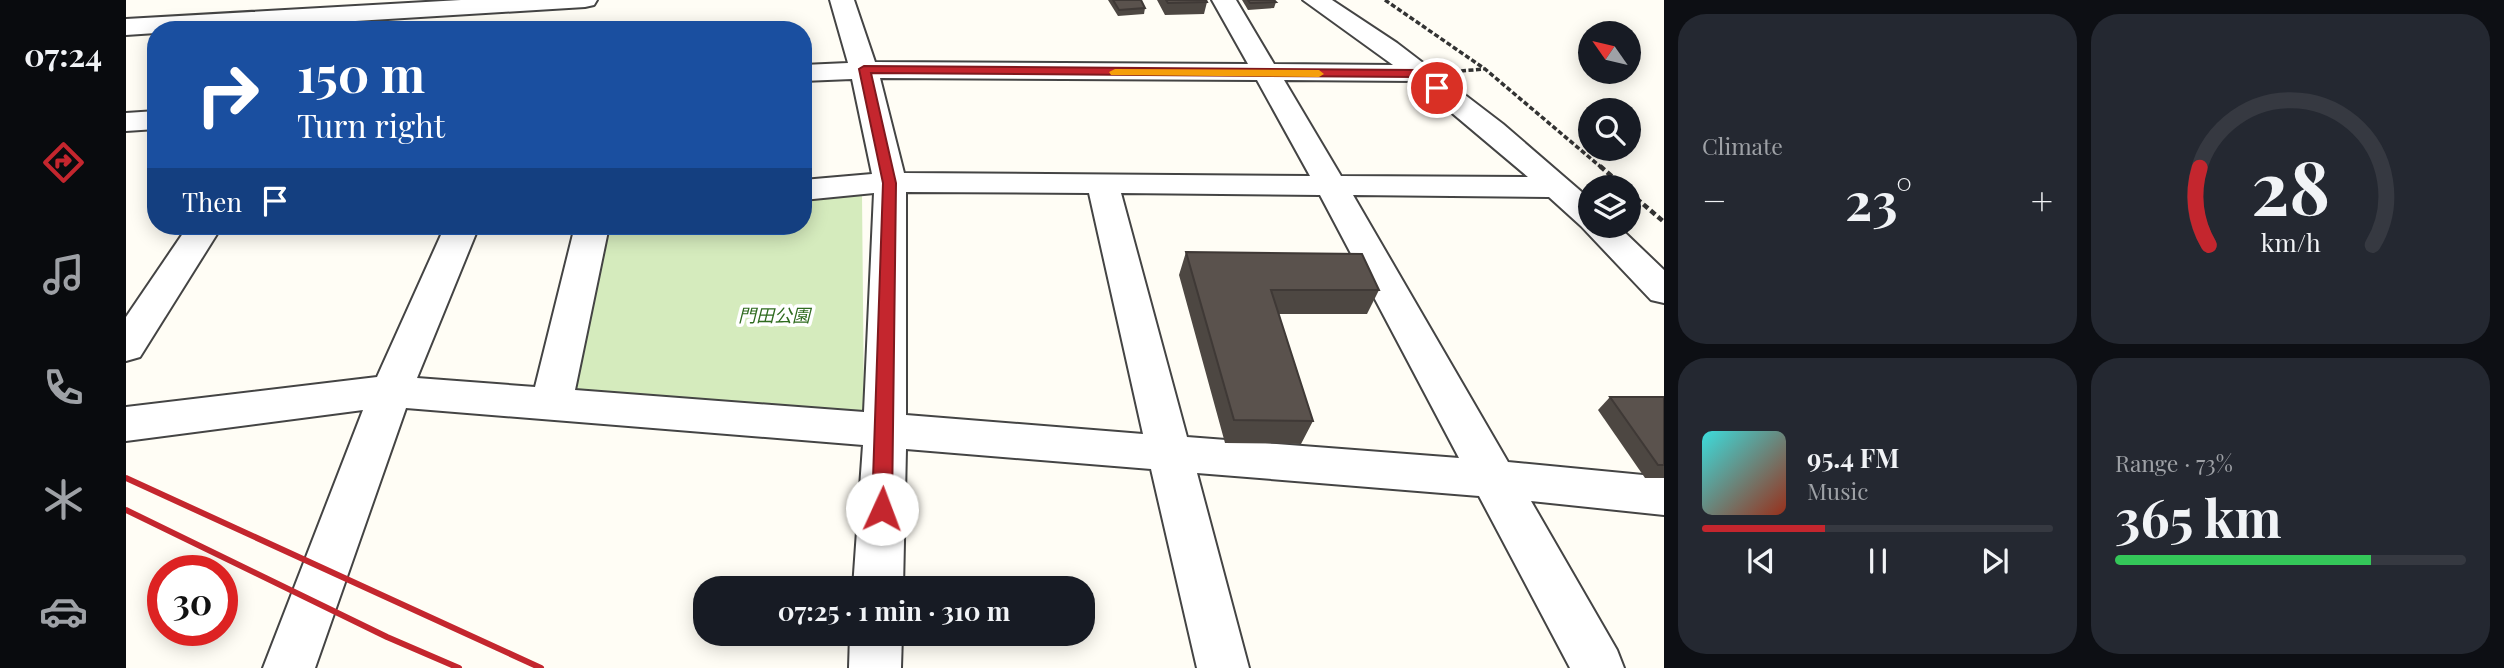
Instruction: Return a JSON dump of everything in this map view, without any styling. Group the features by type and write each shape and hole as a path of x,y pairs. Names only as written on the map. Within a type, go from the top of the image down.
{"street":[{"path":"126,27 142,0"},
{"path":"218,21 524,1 585,0"},
{"path":"842,0 864,69 890,183 886,429 879,576"},
{"path":"1224,0 1331,185 1598,668"},
{"path":"1315,0 1418,73 1513,147 1578,206"},
{"path":"521,21 524,1"},
{"path":"126,27 147,26"},
{"path":"812,72 864,69 1418,73"},
{"path":"126,122 147,121"},
{"path":"812,189 890,183 1558,187"},
{"path":"1103,185 1223,668"},
{"path":"126,347 199,235"},
{"path":"289,668 391,391 458,235"},
{"path":"552,403 590,235"},
{"path":"1610,238 1664,291"},
{"path":"126,424 391,391 886,429 1492,479 1664,496"},
{"path":"875,668 876,646"}],"path":[{"path":"1385,0 1485,69 1610,175"},
{"path":"1641,202 1664,222"}],"green space":[{"name":"門田公園","path":"862,194 864,412 570,389 601,235 812,235 812,198"}],"building":[{"path":"1113,0 1141,0 1145,8 1119,10"},
{"path":"1166,0 1206,0 1207,2 1168,3"},
{"path":"1248,0 1274,0 1276,2 1250,3"},
{"path":"1186,252 1362,254 1379,290 1271,290 1313,421 1234,420"},
{"path":"1610,397 1664,397 1664,465 1658,465"}],"railway":[{"path":"126,478 541,668"},
{"path":"126,510 387,637 459,668"}],"slow traffic":[{"path":"1115,72 1319,74"}],"route":[{"path":"882,509 890,183 864,69 1418,73 1437,88"}]}
